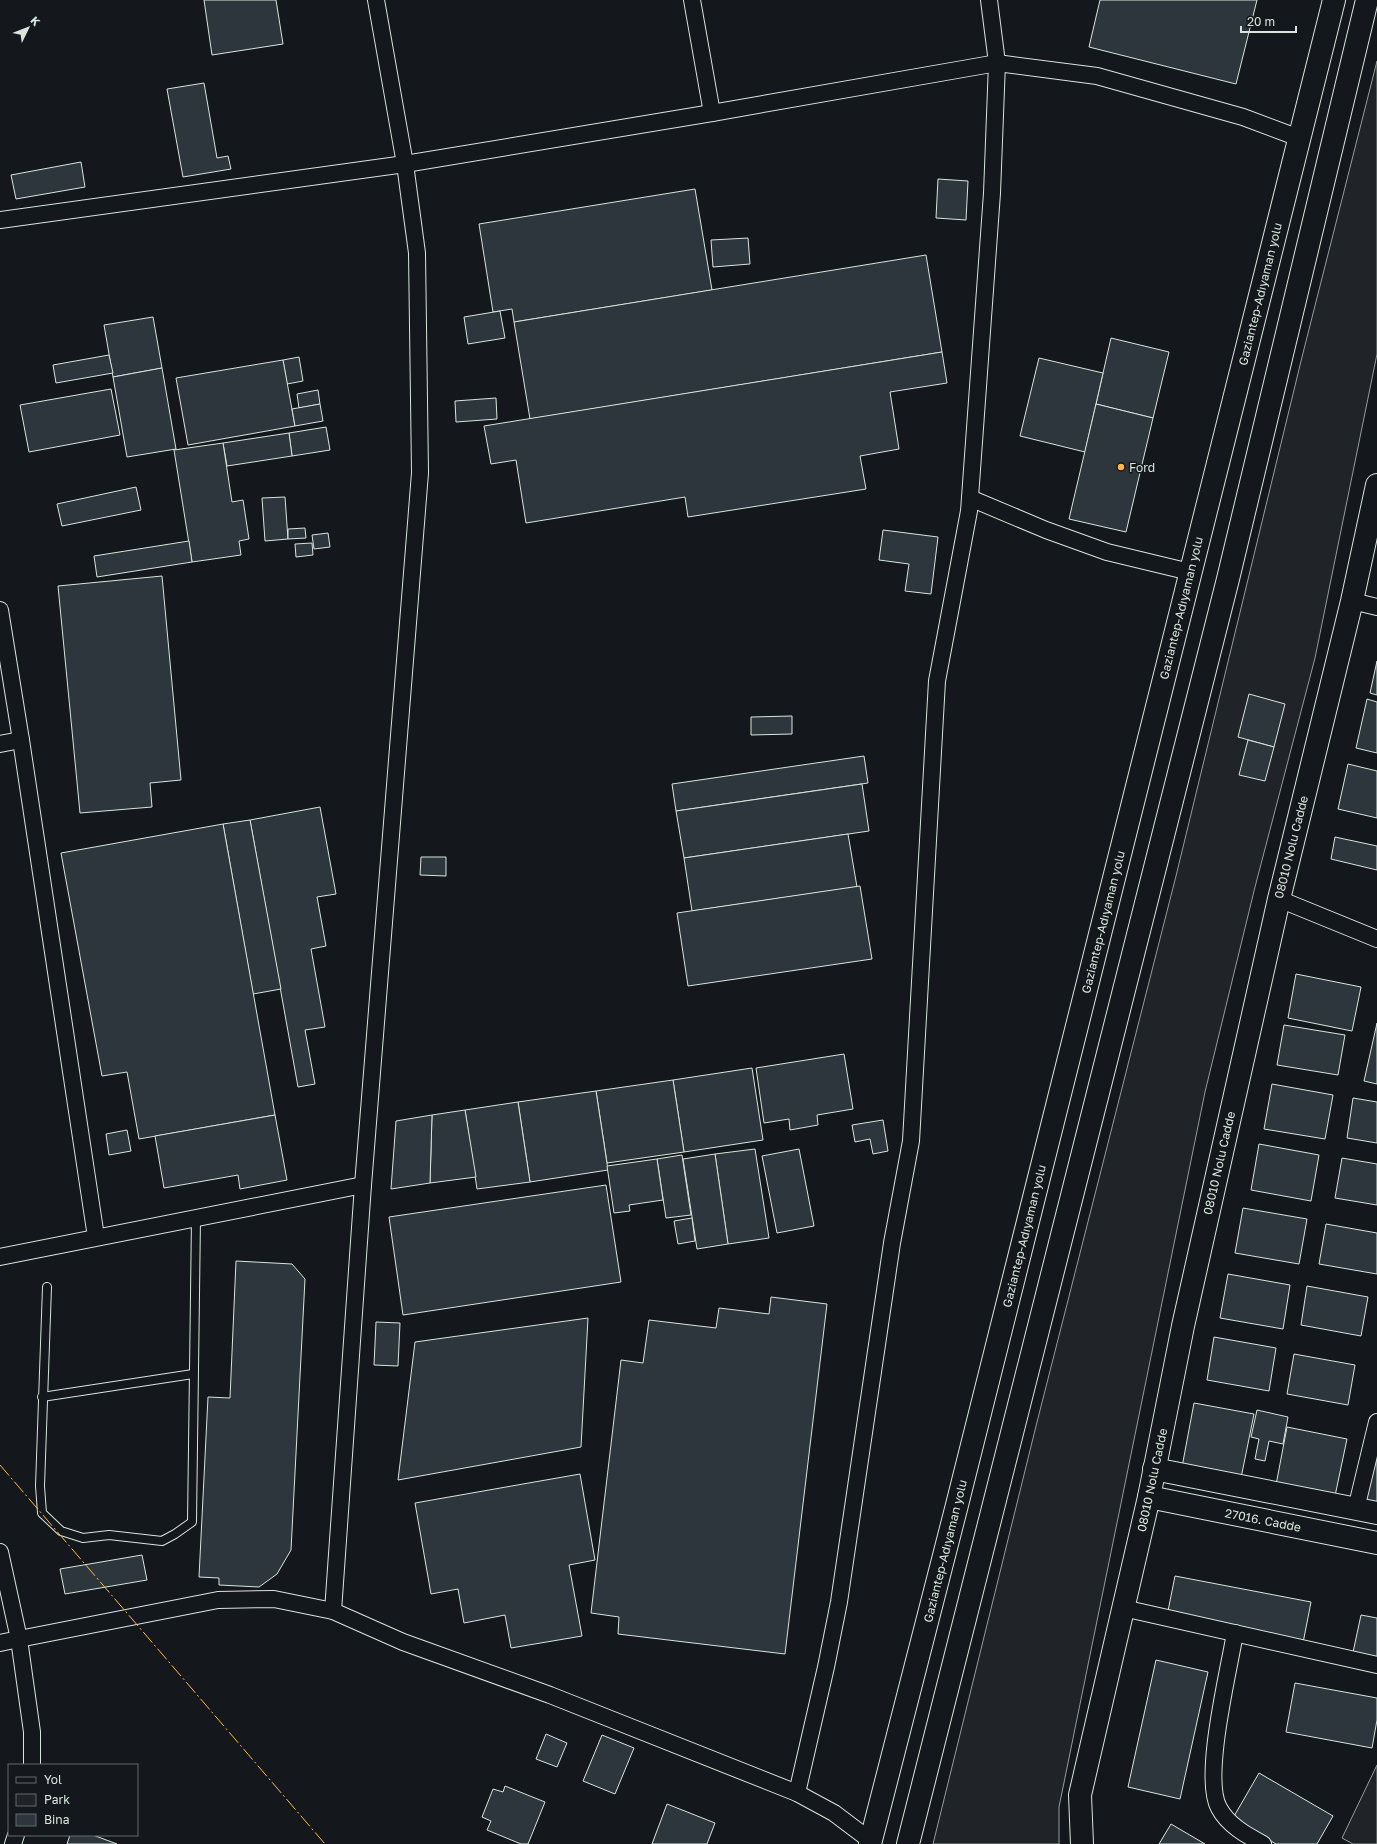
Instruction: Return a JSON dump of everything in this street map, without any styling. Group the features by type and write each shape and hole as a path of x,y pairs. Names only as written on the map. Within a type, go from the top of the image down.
{"main road":[{"name":"Gaziantep-Adıyaman yolu","path":"871,1843 1334,0"},
{"path":"908,1844 1228,579 1367,0"},
{"name":"08010 Nolu Cadde","path":"1082,1844 1080,1795 1149,1497 1183,1326 1279,899 1352,601 1377,485"},
{"path":"1154,1469 1377,1513"},
{"name":"27016. Cadde","path":"1149,1497 1377,1543"}],"street":[{"path":"333,1610 363,1185 420,474 417,253 405,164 376,0"},
{"path":"692,0 712,113"},
{"path":"797,1792 826,1667 839,1602 892,1243 911,1141 937,682 969,511 992,193 997,63 989,0"},
{"path":"0,220 405,164 712,113 997,63 1097,76 1243,117 1299,138"},
{"path":"970,498 1046,530 1107,552 1190,572"},
{"path":"1352,601 1377,607"},
{"path":"0,610 96,1237"},
{"path":"0,744 21,740"},
{"path":"1279,899 1377,939"},
{"path":"0,1257 363,1185"},
{"path":"1356,1509 1377,1422"},
{"path":"0,1552 19,1639 32,1732 32,1764"},
{"path":"0,1642 218,1600 274,1599 333,1610 403,1642 550,1695 797,1792 834,1813 871,1843"},
{"path":"1123,1608 1377,1665"},
{"path":"1235,1633 1213,1757 1213,1791 1218,1808 1231,1824 1263,1844"}],"lane":[{"path":"47,1287 40,1486 42,1513 61,1531 83,1538 108,1536 162,1541 192,1522 196,1218"},
{"path":"42,1397 194,1374"}],"green space":[{"path":"1377,61 1377,354 1315,658 1255,887 1205,1092 1059,1807 1059,1844 933,1844 1036,1426 1176,876 1302,357"},
{"path":"1377,1765 1377,1844 1353,1844 1342,1838"}],"building":[{"path":"204,0 276,0 283,44 212,55"},
{"path":"1100,0 1257,0 1236,84 1089,47"},
{"path":"204,83 217,158 228,156 231,169 183,177 167,89"},
{"path":"81,162 85,187 16,199 11,175"},
{"path":"938,179 968,181 966,220 936,218"},
{"path":"695,189 712,290 514,322 512,309 493,312 479,224"},
{"path":"748,238 750,264 713,267 711,240"},
{"path":"926,255 942,352 530,419 514,322"},
{"path":"500,311 505,338 468,344 464,317"},
{"path":"153,317 162,368 113,377 104,325"},
{"path":"1111,338 1169,352 1153,418 1096,404"},
{"path":"942,352 947,383 890,392 899,449 860,456 866,489 688,517 685,497 526,523 516,460 491,464 484,426"},
{"path":"109,355 113,373 56,383 53,365"},
{"path":"299,357 303,381 287,384 283,360"},
{"path":"1039,358 1103,373 1085,452 1020,436"},
{"path":"283,360 295,426 188,445 176,378"},
{"path":"162,368 176,449 127,457 113,377"},
{"path":"111,389 120,435 29,452 20,405"},
{"path":"318,390 320,404 299,408 297,394"},
{"path":"496,398 497,419 456,422 455,401"},
{"path":"320,404 323,421 295,426 292,409"},
{"path":"1096,404 1153,418 1126,532 1069,519"},
{"path":"326,427 330,450 292,456 289,433"},
{"path":"289,433 292,456 227,466 223,443"},
{"path":"223,443 232,502 243,500 249,539 239,541 241,555 192,562 174,450"},
{"path":"136,487 141,510 62,526 57,504"},
{"path":"285,497 288,539 265,541 262,498"},
{"path":"305,528 306,538 288,539 288,529"},
{"path":"883,530 938,537 931,594 905,591 909,564 879,560"},
{"path":"328,533 330,547 314,549 312,535"},
{"path":"189,541 192,562 97,577 94,556"},
{"path":"312,543 313,555 296,557 295,544"},
{"path":"162,576 181,780 150,783 152,807 80,813 58,586"},
{"path":"1377,661 1377,695 1370,693"},
{"path":"1249,694 1285,704 1274,747 1238,737"},
{"path":"1367,699 1377,702 1377,753 1356,748"},
{"path":"792,716 792,734 751,735 751,717"},
{"path":"1248,740 1274,747 1265,781 1239,775"},
{"path":"864,756 868,783 676,811 672,784"},
{"path":"1348,764 1377,771 1377,818 1338,809"},
{"path":"862,784 869,831 684,858 676,811"},
{"path":"320,807 336,894 317,897 326,946 311,949 325,1027 305,1030 315,1084 298,1087 250,820"},
{"path":"250,820 281,989 253,994 223,824"},
{"path":"223,824 275,1115 139,1139 127,1072 102,1076 61,853"},
{"path":"848,834 857,887 692,911 684,858"},
{"path":"1335,837 1377,846 1377,870 1331,859"},
{"path":"421,857 446,857 446,876 420,875"},
{"path":"860,886 872,959 688,986 677,913"},
{"path":"1296,974 1361,987 1352,1031 1288,1018"},
{"path":"1377,1023 1377,1084 1364,1081"},
{"path":"1284,1025 1345,1035 1338,1075 1277,1065"},
{"path":"844,1054 853,1109 817,1115 818,1125 790,1130 789,1119 764,1123 756,1068"},
{"path":"752,1068 763,1140 684,1152 673,1080"},
{"path":"673,1080 684,1152 607,1163 596,1091"},
{"path":"1272,1084 1333,1095 1325,1139 1264,1129"},
{"path":"596,1091 608,1170 530,1182 518,1102"},
{"path":"1353,1098 1377,1102 1377,1143 1347,1138"},
{"path":"518,1102 530,1182 477,1189 465,1110"},
{"path":"465,1110 476,1177 430,1183 432,1115"},
{"path":"275,1115 287,1180 240,1189 238,1175 164,1188 155,1136"},
{"path":"432,1115 430,1183 391,1189 396,1121"},
{"path":"883,1120 888,1151 873,1154 870,1139 855,1142 852,1125"},
{"path":"127,1130 131,1151 109,1155 106,1134"},
{"path":"1259,1144 1319,1155 1311,1201 1251,1190"},
{"path":"755,1149 769,1238 728,1244 715,1154"},
{"path":"799,1149 814,1226 777,1233 762,1156"},
{"path":"715,1154 728,1244 697,1249 683,1159"},
{"path":"682,1155 691,1215 666,1218 657,1159"},
{"path":"1342,1158 1377,1164 1377,1205 1335,1198"},
{"path":"657,1159 663,1200 629,1205 630,1211 614,1213 607,1166"},
{"path":"606,1185 621,1282 403,1315 389,1217"},
{"path":"1243,1208 1307,1219 1299,1264 1235,1253"},
{"path":"692,1218 695,1241 678,1244 674,1221"},
{"path":"1326,1224 1377,1233 1377,1274 1319,1264"},
{"path":"236,1261 292,1264 305,1279 291,1550 277,1574 259,1587 219,1585 219,1578 199,1577 208,1397 230,1398"},
{"path":"1228,1274 1290,1285 1283,1329 1220,1318"},
{"path":"1307,1286 1368,1297 1361,1336 1301,1325"},
{"path":"771,1297 827,1304 785,1654 618,1634 619,1617 591,1613 621,1360 643,1363 649,1320 716,1328 719,1308 769,1314"},
{"path":"588,1318 581,1447 398,1480 415,1342"},
{"path":"376,1322 400,1323 398,1366 374,1365"},
{"path":"1214,1337 1276,1348 1269,1391 1207,1380"},
{"path":"1294,1354 1355,1365 1348,1405 1287,1394"},
{"path":"1194,1403 1254,1414 1241,1478 1182,1467"},
{"path":"1257,1410 1288,1417 1283,1444 1269,1441 1265,1461 1255,1459 1259,1439 1251,1437"},
{"path":"1287,1427 1347,1439 1335,1496 1276,1485"},
{"path":"1377,1451 1377,1506 1364,1503"},
{"path":"580,1474 595,1560 569,1565 582,1636 511,1648 505,1615 464,1623 458,1589 431,1594 415,1503"},
{"path":"142,1555 147,1580 65,1594 60,1569"},
{"path":"1175,1576 1311,1602 1303,1643 1167,1616"},
{"path":"1361,1615 1377,1618 1377,1662 1352,1657"},
{"path":"1156,1660 1208,1672 1180,1799 1128,1787"},
{"path":"1295,1683 1377,1698 1377,1720 1372,1748 1286,1732"},
{"path":"546,1734 567,1743 557,1767 536,1759"},
{"path":"602,1735 634,1748 615,1794 583,1781"},
{"path":"1259,1773 1333,1816 1317,1844 1276,1844 1233,1818"},
{"path":"505,1786 545,1802 528,1844 521,1844 487,1830 491,1821 482,1817 493,1789 503,1792"},
{"path":"667,1804 715,1823 707,1844 652,1844"},
{"path":"1171,1824 1205,1844 1159,1844"},
{"path":"70,1836 96,1836 117,1844 67,1844"}],"power":[{"path":"0,1465 325,1844"}],"place":[{"name":"Ford","path":"1121,467"}]}
